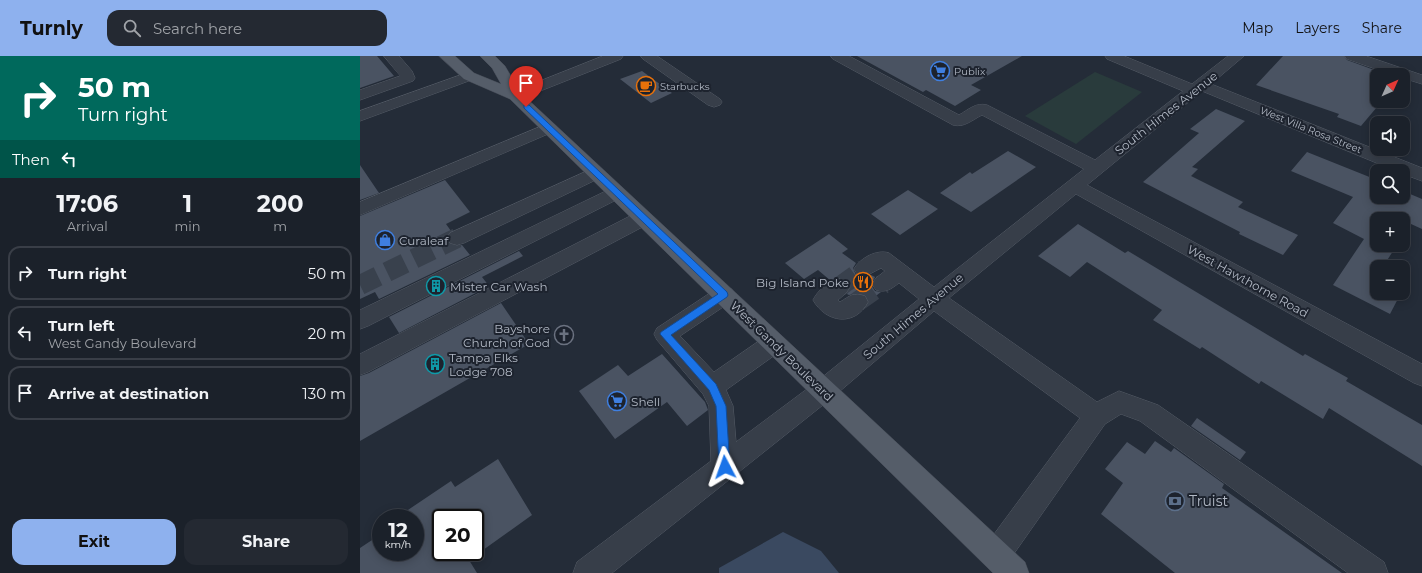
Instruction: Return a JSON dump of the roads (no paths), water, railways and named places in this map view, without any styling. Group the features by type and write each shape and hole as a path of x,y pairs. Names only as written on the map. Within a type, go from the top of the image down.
{"main road":[{"name":"West Gandy Boulevard","path":"446,56 469,76 515,96"},
{"name":"West Gandy Boulevard","path":"487,56 498,66 515,96 1005,564"}],"street":[{"path":"360,95 408,78 407,74 391,56"},
{"path":"515,96 616,56"},
{"path":"648,56 714,102"},
{"path":"838,56 959,122 980,108 1096,168"},
{"name":"West Villa Rosa Street","path":"1112,56 1422,175"},
{"name":"South Himes Avenue","path":"588,573 824,390 1074,185 1237,56"},
{"path":"1352,56 1422,80"},
{"path":"360,116 469,76"},
{"path":"360,209 549,128"},
{"path":"457,238 596,173"},
{"name":"West Hawthorne Road","path":"1074,185 1422,376"},
{"path":"360,320 616,193"},
{"path":"360,365 643,218"},
{"path":"864,269 882,258 934,299 1096,416"},
{"path":"883,284 899,271"},
{"path":"839,287 824,300 836,311 846,310 858,302"},
{"path":"724,295 665,334 712,387 721,406 725,467"},
{"path":"712,387 774,342"},
{"path":"1005,564 1096,416 1120,402 1149,413 1373,573"}],"water":[{"path":"783,532 821,551 839,573 719,573 719,568"}],"tunnel":[{"path":"360,285 457,238"},
{"path":"839,287 864,269"},
{"path":"857,302 883,284"}],"place":[{"name":"Publix","path":"940,71"},
{"name":"Starbucks","path":"646,86"},
{"name":"Curaleaf","path":"385,240"},
{"name":"Big Island Poke","path":"863,282"},
{"name":"Mister Car Wash","path":"436,286"},
{"name":"Bayshore Church of God","path":"564,335"},
{"name":"Tampa Elks Lodge 708","path":"435,364"},
{"name":"Shell","path":"617,401"},
{"name":"Truist","path":"1175,501"}]}
